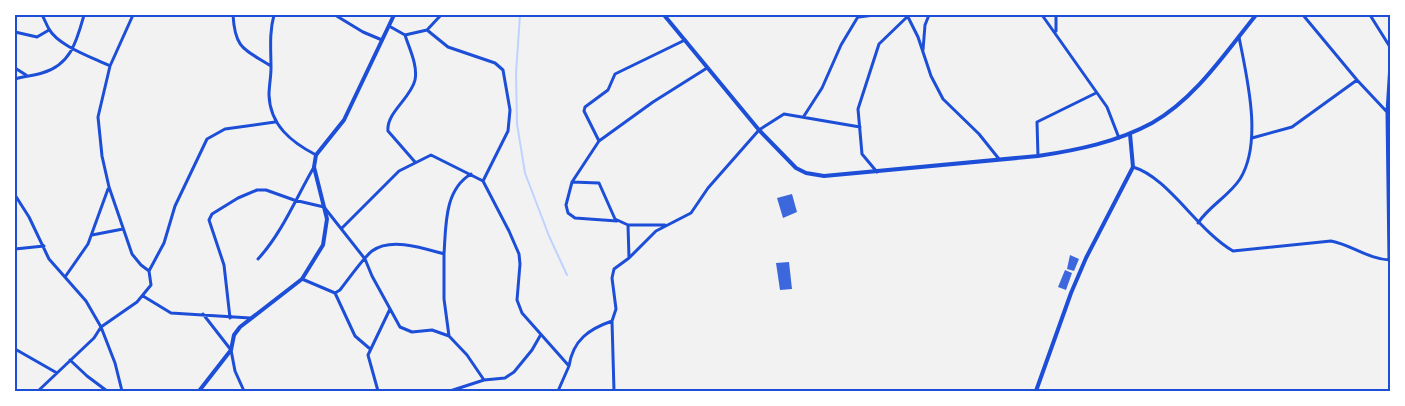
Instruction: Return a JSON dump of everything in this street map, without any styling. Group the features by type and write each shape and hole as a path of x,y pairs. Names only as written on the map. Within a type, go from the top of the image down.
{"street":[{"path":"42,15 49,30 73,49 110,66"},
{"path":"15,79 50,70 63,61 73,49 84,15"},
{"path":"133,15 110,66 98,117 108,188 135,259 149,271"},
{"path":"233,15 240,47 271,66"},
{"path":"274,15 270,32 271,66 269,95 275,122 292,141 316,155"},
{"path":"335,15 363,32 382,40"},
{"path":"258,258 274,238 314,167 316,155 339,128 394,15"},
{"path":"389,26 405,34 427,30 441,15"},
{"path":"664,15 759,130 796,168 806,173 824,176 1038,156 1064,152 1120,138 1154,122 1183,99 1256,15"},
{"path":"804,116 822,88 841,45 859,16 874,15"},
{"path":"923,53 929,15"},
{"path":"1042,15 1056,32 1107,108 1120,138"},
{"path":"1056,15 1056,32"},
{"path":"1303,15 1357,80 1389,113"},
{"path":"1370,15 1390,48"},
{"path":"877,172 862,154 858,109 879,44 907,16 931,76 943,99 979,134 999,159"},
{"path":"15,32 37,37 49,30"},
{"path":"427,30 448,47 494,63 503,70 510,110 508,131 483,181"},
{"path":"405,34 414,63 415,81 388,128 390,134 416,162"},
{"path":"1198,223 1204,214 1239,181 1247,165 1252,138 1247,79 1239,36"},
{"path":"599,141 584,111 585,107 608,90 615,74 685,40"},
{"path":"1133,167 1146,171 1198,223 1222,245 1233,251 1331,241 1342,243 1378,260 1389,260 1390,64"},
{"path":"15,68 26,75"},
{"path":"665,225 628,225 617,221 575,218 568,213 566,205 572,182 599,141 653,102 707,68"},
{"path":"1252,138 1292,127 1357,80"},
{"path":"1038,156 1037,122 1096,93"},
{"path":"614,391 612,322 616,309 612,278 614,269 619,263 629,258 665,225 691,213 708,188 759,130 784,114 804,116 860,128"},
{"path":"38,391 94,338 101,328 143,296 151,285 149,271 164,243 174,206 207,139 225,129 275,122"},
{"path":"1036,391 1070,293 1133,167 1130,134"},
{"path":"342,228 392,177 416,162 433,155 483,181 519,254 520,264 516,300 522,313 540,336 569,366"},
{"path":"244,391 235,371 231,350 234,335 250,318 302,279 323,245 328,219 314,167"},
{"path":"449,336 444,299 446,214 452,196 462,179 471,174"},
{"path":"572,182 599,183 617,221"},
{"path":"64,277 92,235 108,188"},
{"path":"230,318 224,265 210,228 209,220 212,214 238,198 258,190 274,192 294,200 324,207 365,259 395,321 406,331 432,330 449,336 467,355 484,380"},
{"path":"15,196 30,217 49,259 86,301 101,328 115,363 122,391"},
{"path":"628,225 629,258"},
{"path":"92,235 123,228"},
{"path":"15,249 44,246"},
{"path":"335,292 340,290 372,250 394,246 417,247 444,254"},
{"path":"302,279 335,292 355,336 369,348"},
{"path":"143,296 171,313 250,318"},
{"path":"378,391 368,359 369,348 390,308"},
{"path":"203,314 231,350"},
{"path":"558,391 569,366 572,351 585,333 612,322"},
{"path":"450,391 484,380 504,378 514,372 532,350 540,336"},
{"path":"15,349 57,373"},
{"path":"199,391 231,350"},
{"path":"70,360 107,391"}],"building":[{"path":"792,194 797,212 783,218 777,198"},
{"path":"1070,255 1079,259 1074,271 1067,269"},
{"path":"789,262 792,289 780,290 776,263"},
{"path":"1065,270 1072,273 1066,290 1058,287"}],"waterway":[{"path":"520,15 516,73 517,124 525,173 549,236 567,275"}]}
